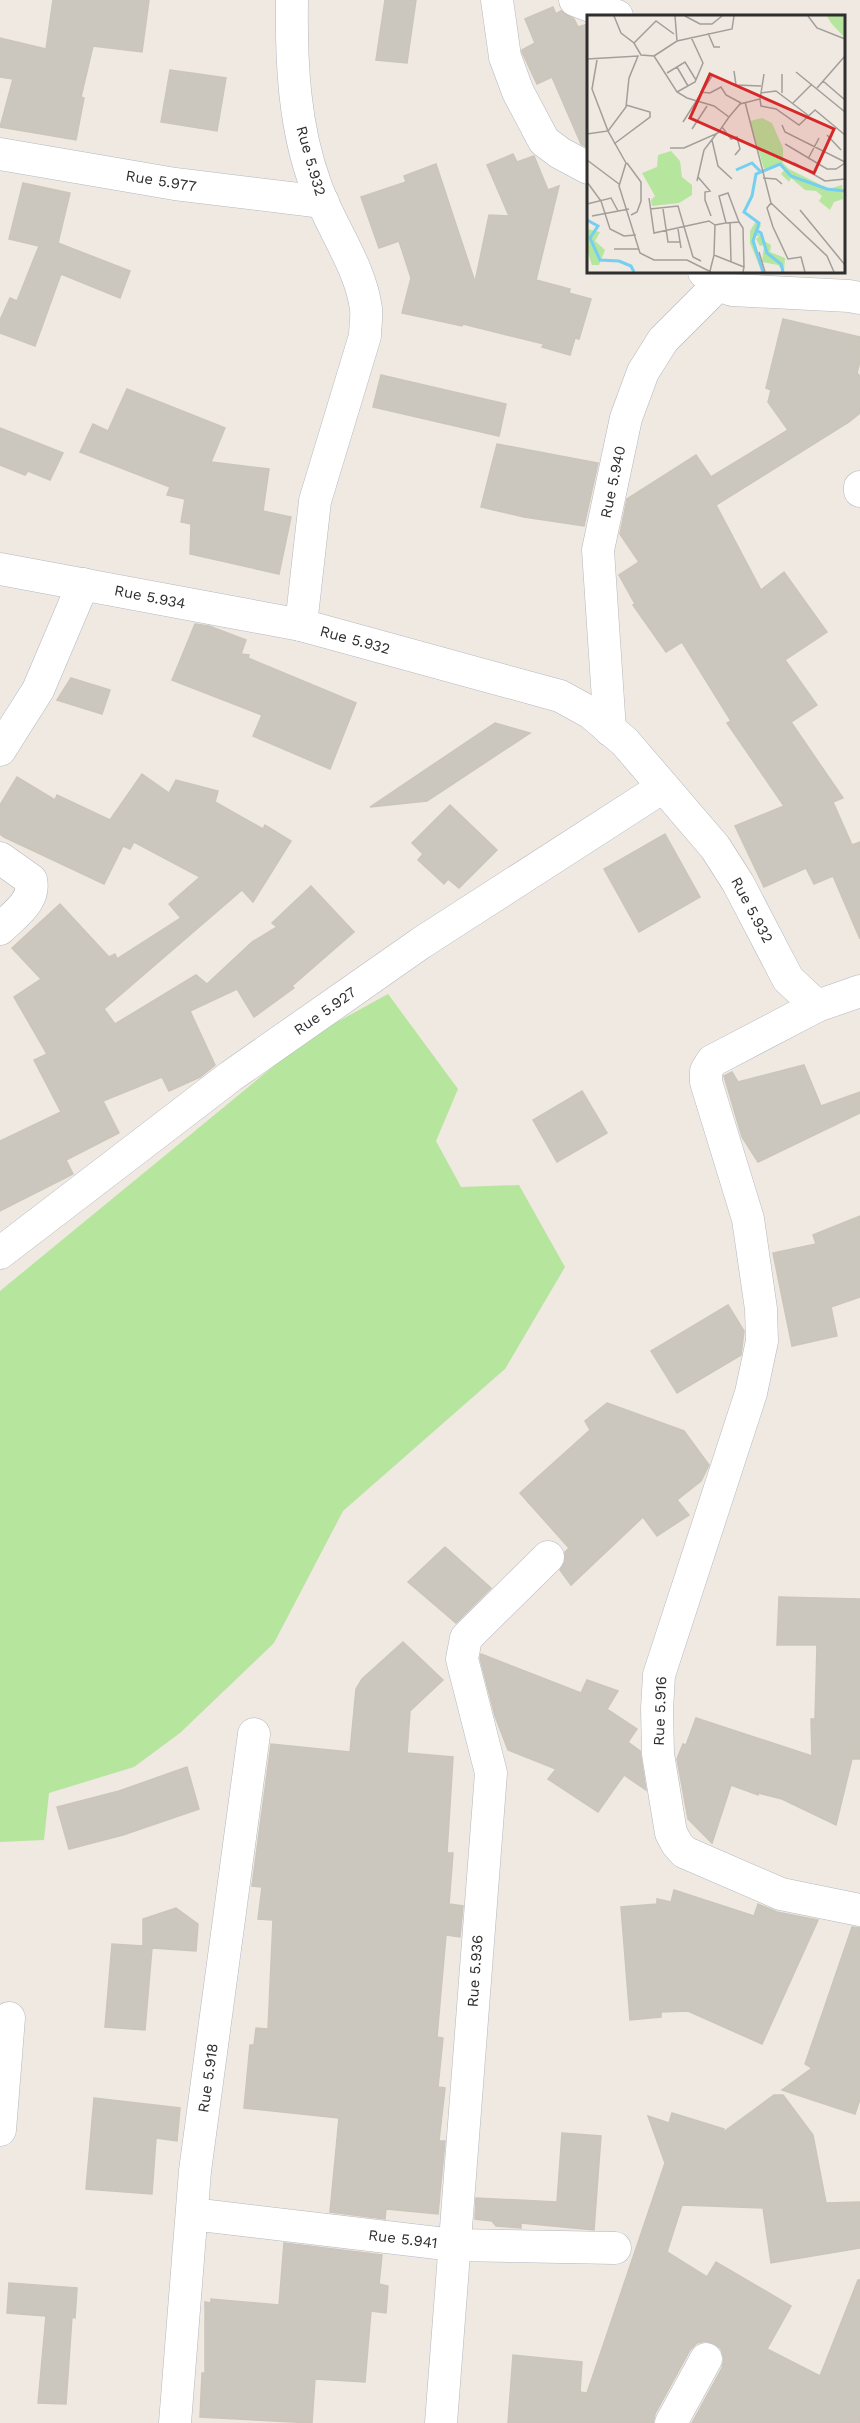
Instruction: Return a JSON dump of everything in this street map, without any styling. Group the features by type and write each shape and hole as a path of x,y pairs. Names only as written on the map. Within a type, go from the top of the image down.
{"street":[{"name":"Rue 5.932","path":"292,0 291,53 301,133 315,185 362,288 366,311 365,336 315,501 300,626 560,696 591,713 625,742 715,847 738,883 788,979 817,1006"},
{"path":"497,0 505,57 518,92 544,141 560,153 587,167"},
{"path":"575,0 614,15"},
{"name":"Rue 5.977","path":"0,154 175,184 323,202"},
{"path":"711,278 732,290 860,298"},
{"name":"Rue 5.940","path":"610,730 598,550 626,418 643,372 663,340 711,278"},
{"path":"860,486 860,491"},
{"name":"Rue 5.934","path":"0,569 300,626"},
{"path":"0,750 38,690 83,584"},
{"name":"Rue 5.927","path":"0,1253 241,1069 422,943 663,787"},
{"path":"0,858 31,880 33,888 31,898 0,929"},
{"path":"817,1006 860,992"},
{"name":"Rue 5.916","path":"817,1006 712,1061 706,1071 706,1082 748,1219 761,1309 762,1341 751,1393 659,1675 658,1754 671,1833 684,1852 781,1894 860,1910"},
{"name":"Rue 5.936","path":"441,2423 491,1773 462,1659 466,1638 548,1557"},
{"name":"Rue 5.918","path":"175,2423 195,2171 254,1734"},
{"path":"0,2130 9,2018"},
{"name":"Rue 5.941","path":"192,2214 454,2245 615,2248"},
{"path":"672,2423 705,2359"}],"green space":[{"path":"388,994 458,1089 436,1141 461,1187 519,1185 565,1267 505,1369 343,1511 274,1643 180,1733 134,1767 49,1793 44,1840 0,1842 0,1291 308,1038"}],"building":[{"path":"53,0 149,0 142,52 93,46 81,97 84,98 76,140 0,127 13,79 0,77 0,38 46,49"},
{"path":"385,0 416,0 407,63 376,60"},
{"path":"553,7 556,14 561,11 574,19 578,27 587,24 587,147 581,144 552,77 537,84 522,52 535,43 525,19"},
{"path":"170,70 226,78 217,131 161,122"},
{"path":"513,154 517,162 534,156 548,190 559,186 536,280 570,289 569,293 591,299 579,339 575,338 570,355 542,347 544,344 463,324 462,326 402,313 411,278 399,241 379,248 361,197 406,182 404,176 436,164 475,282 489,215 509,216 487,165"},
{"path":"23,183 70,193 58,243 130,271 120,298 61,274 35,346 0,333 0,320 10,298 17,301 39,246 9,239"},
{"path":"783,319 860,337 860,361 857,373 860,376 860,413 716,505 761,590 784,572 827,632 785,660 817,705 791,722 843,798 833,802 852,845 860,842 860,939 833,876 814,884 806,868 764,887 735,826 784,806 727,723 731,721 682,642 666,652 633,605 635,604 619,575 639,562 620,534 627,499 696,455 711,477 788,430 768,402 771,390 766,388"},
{"path":"381,375 506,404 499,436 373,407"},
{"path":"127,389 225,428 211,462 269,469 263,511 291,517 279,574 190,554 191,524 181,522 185,499 167,495 170,487 80,452 93,424 108,431"},
{"path":"0,428 63,453 50,480 28,471 25,475 0,465"},
{"path":"497,444 598,463 584,526 524,517 481,507"},
{"path":"195,624 209,626 246,640 241,654 249,655 248,658 356,703 330,769 253,736 262,715 172,680"},
{"path":"71,678 110,690 102,714 57,700"},
{"path":"495,723 530,733 427,801 370,807"},
{"path":"142,774 169,793 176,780 218,791 215,802 263,829 265,825 291,841 253,902 242,890 104,1009 115,1024 196,975 207,984 252,942 277,927 272,923 311,886 354,932 292,986 294,988 254,1017 237,989 190,1011 215,1065 200,1077 169,1091 162,1077 103,1101 119,1133 66,1160 73,1174 0,1211 0,1141 61,1112 34,1060 47,1054 14,997 41,979 12,948 60,904 109,957 115,954 117,959 181,918 169,904 200,877 134,842 130,849 123,846 104,884 0,834 0,805 17,777 55,800 57,795 110,820"},
{"path":"450,805 497,850 459,888 448,879 444,884 418,860 423,854 412,843"},
{"path":"665,834 700,897 639,932 604,869"},
{"path":"804,1065 821,1106 860,1092 860,1113 758,1162 742,1137 724,1076 732,1072 738,1082"},
{"path":"582,1091 607,1133 557,1162 533,1120"},
{"path":"860,1216 860,1297 831,1307 837,1336 792,1346 773,1253 816,1244 813,1235"},
{"path":"728,1305 744,1331 741,1355 677,1393 651,1351"},
{"path":"607,1403 684,1431 709,1465 701,1481 677,1500 689,1515 657,1536 643,1517 571,1585 560,1570 565,1562 565,1552 569,1548 520,1493 590,1430 585,1421"},
{"path":"445,1547 491,1588 456,1623 408,1582"},
{"path":"779,1597 860,1599 860,1759 852,1759 836,1825 782,1799 758,1793 758,1795 731,1785 712,1843 688,1819 677,1759 683,1744 686,1745 696,1718 812,1756 811,1719 815,1719 817,1645 777,1645"},
{"path":"403,1642 443,1680 410,1711 407,1753 453,1757 447,1853 453,1853 449,1904 463,1906 460,1937 446,1935 437,2037 443,2038 438,2087 445,2088 439,2141 445,2141 438,2214 386,2209 385,2219 330,2212 339,2118 244,2108 250,2045 254,2045 256,2028 268,2029 273,1920 258,1919 262,1887 252,1886 271,1744 350,1752 356,1689 362,1679"},
{"path":"481,1654 581,1693 587,1680 618,1691 607,1709 637,1729 628,1742 640,1751 646,1790 624,1775 598,1812 548,1779 556,1769 508,1750 495,1716 480,1658"},
{"path":"187,1767 199,1809 123,1835 69,1849 57,1807 119,1791"},
{"path":"674,1890 754,1916 758,1904 777,1912 818,1920 762,2044 688,2011 661,2012 661,2017 630,2020 621,1907 657,1904 657,1899 671,1902"},
{"path":"176,1908 198,1924 196,1951 152,1948 145,2030 105,2027 112,1944 143,1946 143,1919"},
{"path":"852,1927 860,1928 860,2099 855,2114 782,2090 812,2068 805,2064"},
{"path":"774,2095 783,2095 813,2135 826,2203 860,2202 860,2248 771,2263 763,2208 682,2205 667,2252 707,2277 716,2262 791,2306 767,2349 820,2376 858,2280 860,2280 860,2423 692,2423 722,2368 724,2359 721,2349 706,2341 697,2343 690,2350 655,2414 653,2423 508,2423 513,2355 582,2362 580,2392 587,2393 665,2163 648,2116 669,2123 672,2113 724,2129 722,2133"},
{"path":"94,2098 180,2108 177,2141 156,2138 152,2194 86,2189"},
{"path":"562,2133 601,2136 594,2230 521,2223 521,2228 496,2226 492,2221 475,2219 476,2198 557,2202"},
{"path":"284,2243 382,2255 379,2284 388,2286 386,2313 371,2311 365,2382 315,2379 312,2423 200,2417 202,2373 205,2373 205,2302 211,2303 211,2299 279,2305"},
{"path":"9,2283 77,2288 75,2318 72,2317 66,2404 38,2403 46,2316 7,2313"}]}
